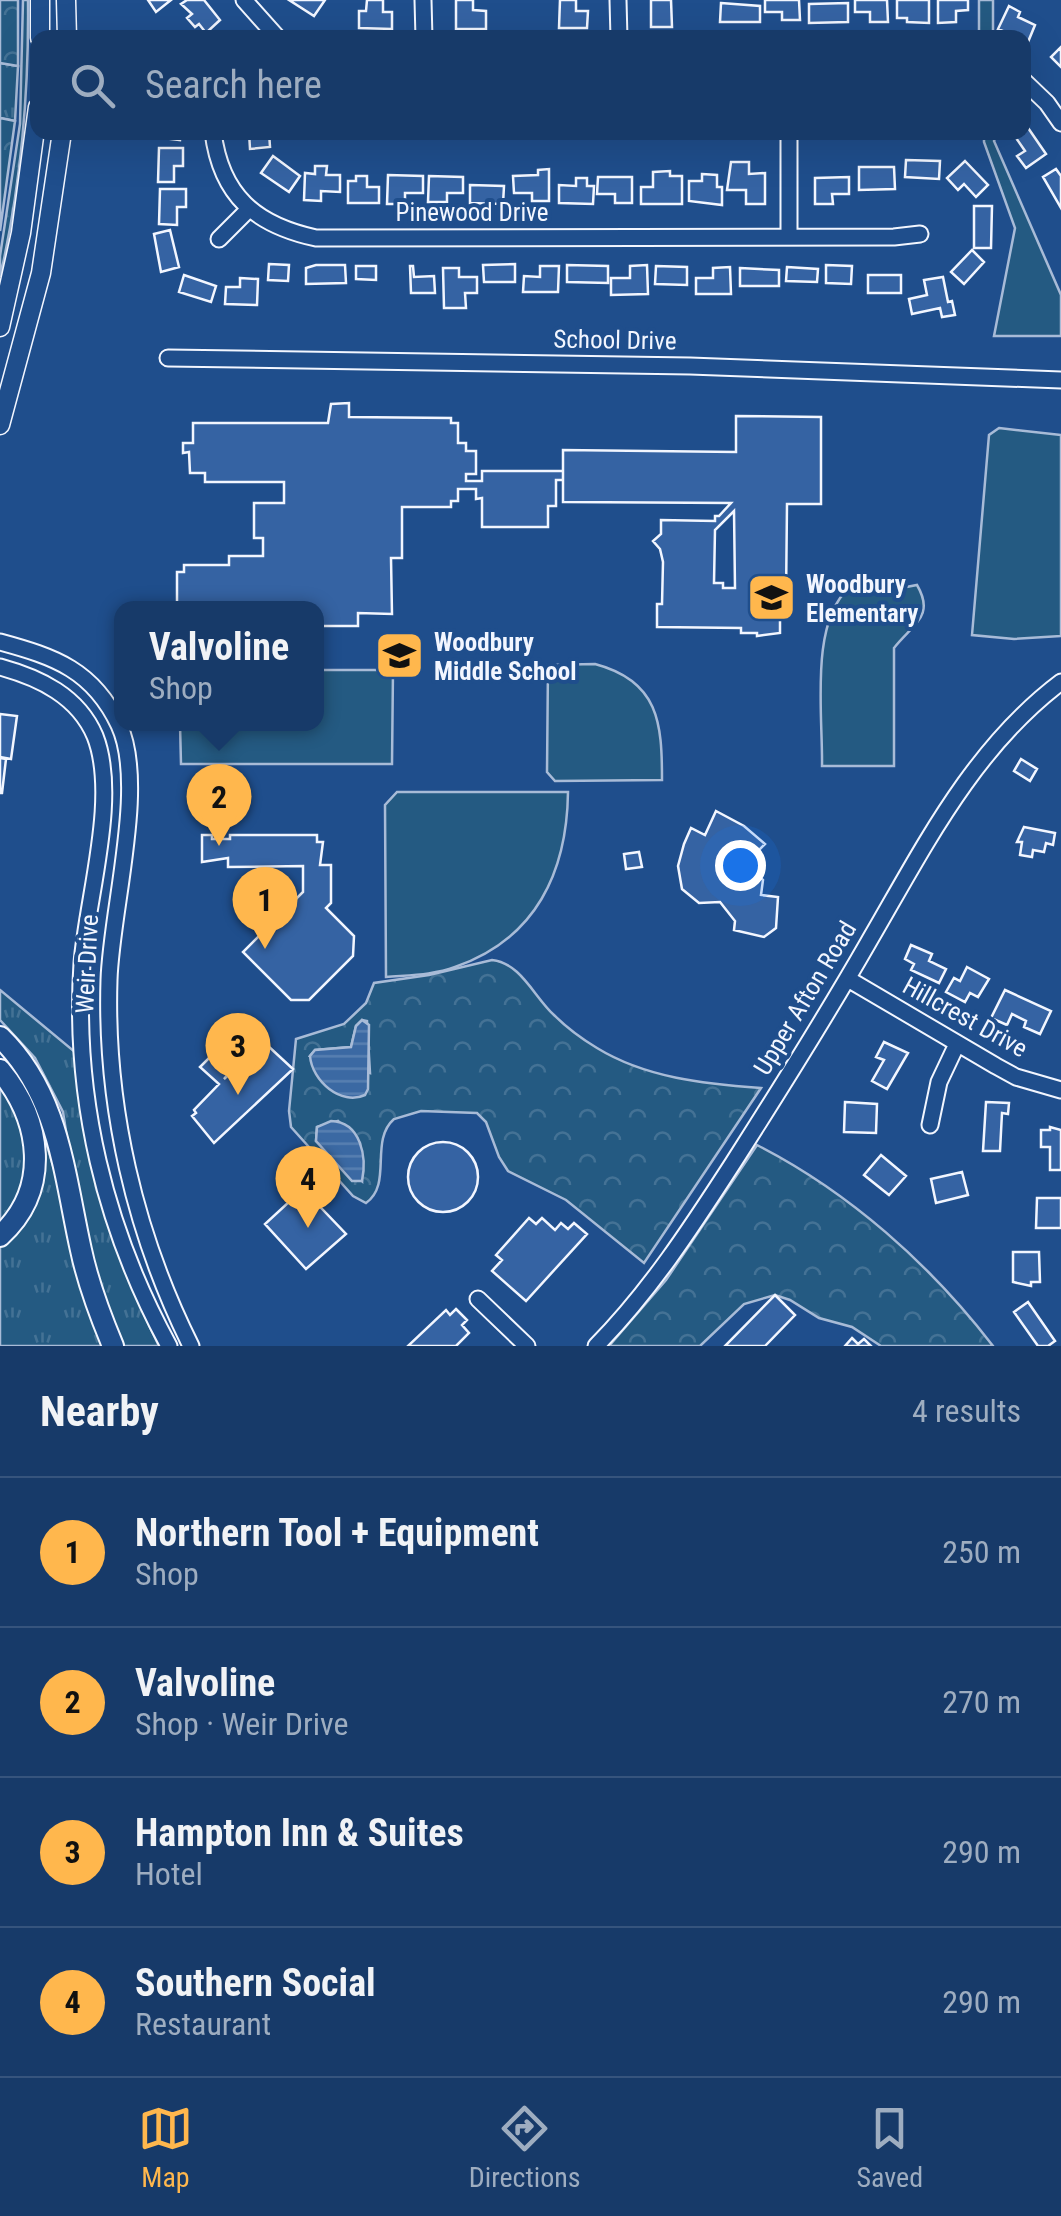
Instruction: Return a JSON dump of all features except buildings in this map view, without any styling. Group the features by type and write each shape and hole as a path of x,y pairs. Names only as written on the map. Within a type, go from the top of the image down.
{"highway":[{"path":"0,1037 28,1069 49,1108 82,1256 113,1346"},
{"path":"0,1070 24,1110 34,1138 36,1161 27,1201 0,1236"}],"main road":[{"path":"40,0 40,30"},
{"path":"66,0 67,30"},
{"path":"0,326 22,233 34,140"},
{"path":"0,425 41,273 61,140"}],"street":[{"path":"244,0 270,30"},
{"path":"423,0 424,30"},
{"path":"618,0 618,30"},
{"path":"254,30 260,20"},
{"path":"1031,89 1061,122"},
{"path":"215,140 222,170 248,209 219,239"},
{"path":"788,237 789,140"},
{"name":"Pinewood Drive","path":"248,209 271,224 316,238 894,238 920,234"},
{"name":"School Drive","path":"168,358 690,366 1061,380"},
{"name":"Weir Drive","path":"0,642 68,664 90,681 114,716"},
{"name":"Weir Drive","path":"0,667 40,680 71,702 89,725 100,756 104,800 81,989 88,1105 103,1190 125,1257 168,1346"},
{"name":"Upper Afton Road","path":"596,1346 628,1312 684,1239 976,766 1026,711 1061,682"},
{"name":"Weir Drive","path":"121,731 130,774 110,945 111,1059 122,1140 148,1248 191,1346"},
{"name":"Hillcrest Drive","path":"848,979 1016,1076 1061,1090"},
{"path":"930,1125 938,1082 958,1044"},
{"path":"478,1299 527,1346"}],"green space":[{"path":"0,0 18,0 18,66 0,63"},
{"path":"23,0 28,0 25,105 0,277 20,124"},
{"path":"979,0 993,0 993,30 979,30"},
{"path":"0,63 18,66 15,121 0,118"},
{"path":"0,118 15,121 0,231"},
{"path":"994,140 1061,295 1061,336 994,336 1015,228 984,142"},
{"path":"999,428 1061,435 1061,636 1014,639 972,635 989,435"},
{"path":"917,585 923,612 894,648 894,766 822,766 823,646 837,603 850,587 896,589"},
{"path":"595,664 632,681 653,707 661,740 662,780 555,781 547,772 548,665"},
{"path":"324,670 393,670 392,764 181,764 180,731 324,731"},
{"path":"397,792 568,792 561,849 553,875 526,920 483,955 455,967 386,977 385,805"},
{"path":"492,960 502,962 519,974 564,1024 616,1058 676,1078 761,1088 644,1263 566,1200 508,1171 486,1122 477,1113 421,1111 394,1119 383,1139 378,1185 366,1203 353,1196 291,1127 296,1039 344,1024 366,1003 374,983","holes":["367,1021 370,1073 310,1056 315,1050 351,1047 356,1026","338,1121 360,1143 362,1181 316,1141 317,1127"]},
{"path":"0,990 75,1052 85,1129 103,1203 159,1346 120,1346 103,1304 76,1195 63,1112 35,1058 0,1020"},
{"path":"0,1082 19,1120 27,1162 22,1190 0,1225"},
{"path":"38,1116 107,1346 0,1346 0,1246 12,1236 45,1155"},
{"path":"757,1145 824,1185 886,1232 942,1287 993,1346 881,1346 852,1327 819,1318 775,1295 744,1304 700,1346 609,1346 666,1280"}],"shaded area":[{"path":"362,1020 369,1025 368,1089 365,1095 347,1097 322,1082 310,1056 315,1050 351,1047 356,1026"},
{"path":"331,1121 349,1127 360,1142 362,1181 352,1181 316,1141 317,1127"}],"place":[{"name":"Woodbury Elementary","path":"771,598"},
{"name":"Woodbury Middle School","path":"399,656"},
{"name":"Valvoline","path":"219,846"},
{"name":"Northern Tool + Equipment","path":"265,949"},
{"name":"Hampton Inn & Suites","path":"238,1095"},
{"name":"Southern Social","path":"308,1228"}]}
